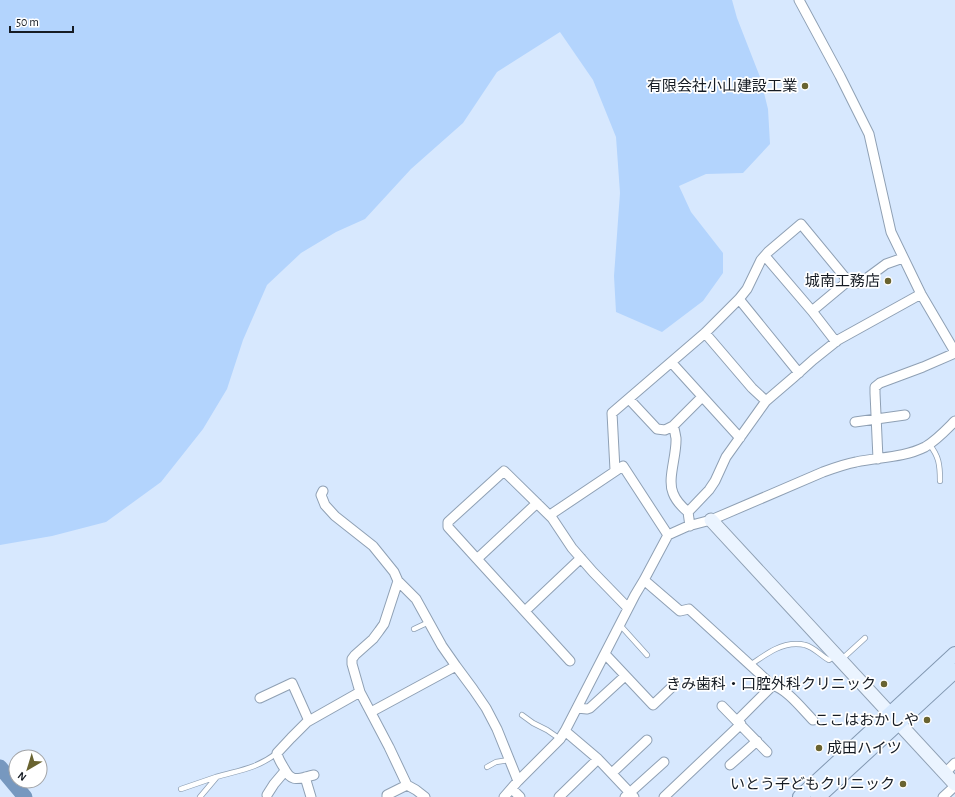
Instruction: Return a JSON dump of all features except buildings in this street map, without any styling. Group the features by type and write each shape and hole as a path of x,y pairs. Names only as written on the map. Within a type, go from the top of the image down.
{"main road":[{"path":"818,797 955,654"},
{"path":"800,797 895,718 955,671"}],"street":[{"path":"799,0 869,134 891,232 921,294 955,353 880,383 875,387 878,459"},
{"path":"615,470 612,413 705,333 739,299 747,288 761,260 768,252 802,224 848,281 858,283 886,264 903,258"},
{"path":"765,256 812,311 836,342"},
{"path":"812,311 848,281"},
{"path":"688,512 709,490 715,481 726,457 766,401 836,342 921,294"},
{"path":"739,299 799,373"},
{"path":"705,333 752,388 766,401"},
{"path":"671,362 740,438"},
{"path":"629,399 656,429 665,430 673,426 702,397"},
{"path":"854,422 905,415"},
{"path":"504,797 560,739 578,708 628,608 668,535 690,526 711,520 823,472 855,462 908,454 924,448 955,421"},
{"path":"673,426 675,429 676,446 671,476 672,493 679,504 688,512 690,526"},
{"path":"550,515 623,466 668,535"},
{"path":"570,661 448,527 448,522 504,471 550,515 572,548 628,608"},
{"path":"322,491 321,495 325,505 335,516 373,546 394,572 398,581 416,599 442,646 486,708 497,729 518,781"},
{"path":"477,559 537,503"},
{"path":"711,520 945,773 955,785 943,797"},
{"path":"524,611 581,558"},
{"path":"644,580 680,611 689,610 773,685 781,689 812,720"},
{"path":"398,581 384,624 373,639 355,654 352,659 352,664 360,692 390,747 407,785 425,797"},
{"path":"605,654 653,705 674,685"},
{"path":"371,712 456,666"},
{"path":"578,708 590,708 626,676"},
{"path":"260,698 292,683 309,721"},
{"path":"664,797 739,722 773,685"},
{"path":"311,797 309,776 291,778 285,771 277,754 309,721 360,692"},
{"path":"722,706 767,752"},
{"path":"565,730 612,773 629,795 664,762"},
{"path":"612,773 647,740"},
{"path":"730,765 757,741"},
{"path":"559,797 598,760"},
{"path":"945,773 955,763"},
{"path":"267,795 285,771"},
{"path":"387,797 386,795 407,785"},
{"path":"512,789 520,797"}],"lane":[{"path":"930,444 935,451 938,460 940,481"},
{"path":"414,629 429,622"},
{"path":"620,625 647,655"},
{"path":"750,665 776,648 791,644 805,644 829,660 839,658 865,638"},
{"path":"522,715 560,739"},
{"path":"181,789 256,766 277,754"},
{"path":"487,767 496,762 509,760"},
{"path":"200,797 217,777"}],"shaded area":[{"path":"0,0 732,0 737,18 760,77 768,109 770,144 743,173 706,174 679,186 691,212 723,253 723,273 703,301 662,332 616,312 614,276 620,193 616,137 593,80 560,32 497,72 463,123 411,169 365,219 336,232 301,253 267,285 243,340 227,389 203,429 161,482 106,522 52,536 0,545"}],"waterway":[{"path":"0,767 25,797"}],"place":[{"name":"有限会社小山建設工業","path":"805,86"},
{"name":"城南工務店","path":"888,281"},
{"name":"きみ歯科・口腔外科クリニック","path":"884,684"},
{"name":"ここはおかしや","path":"927,720"},
{"name":"成田ハイツ","path":"819,748"},
{"name":"いとう子どもクリニック","path":"903,784"}]}
